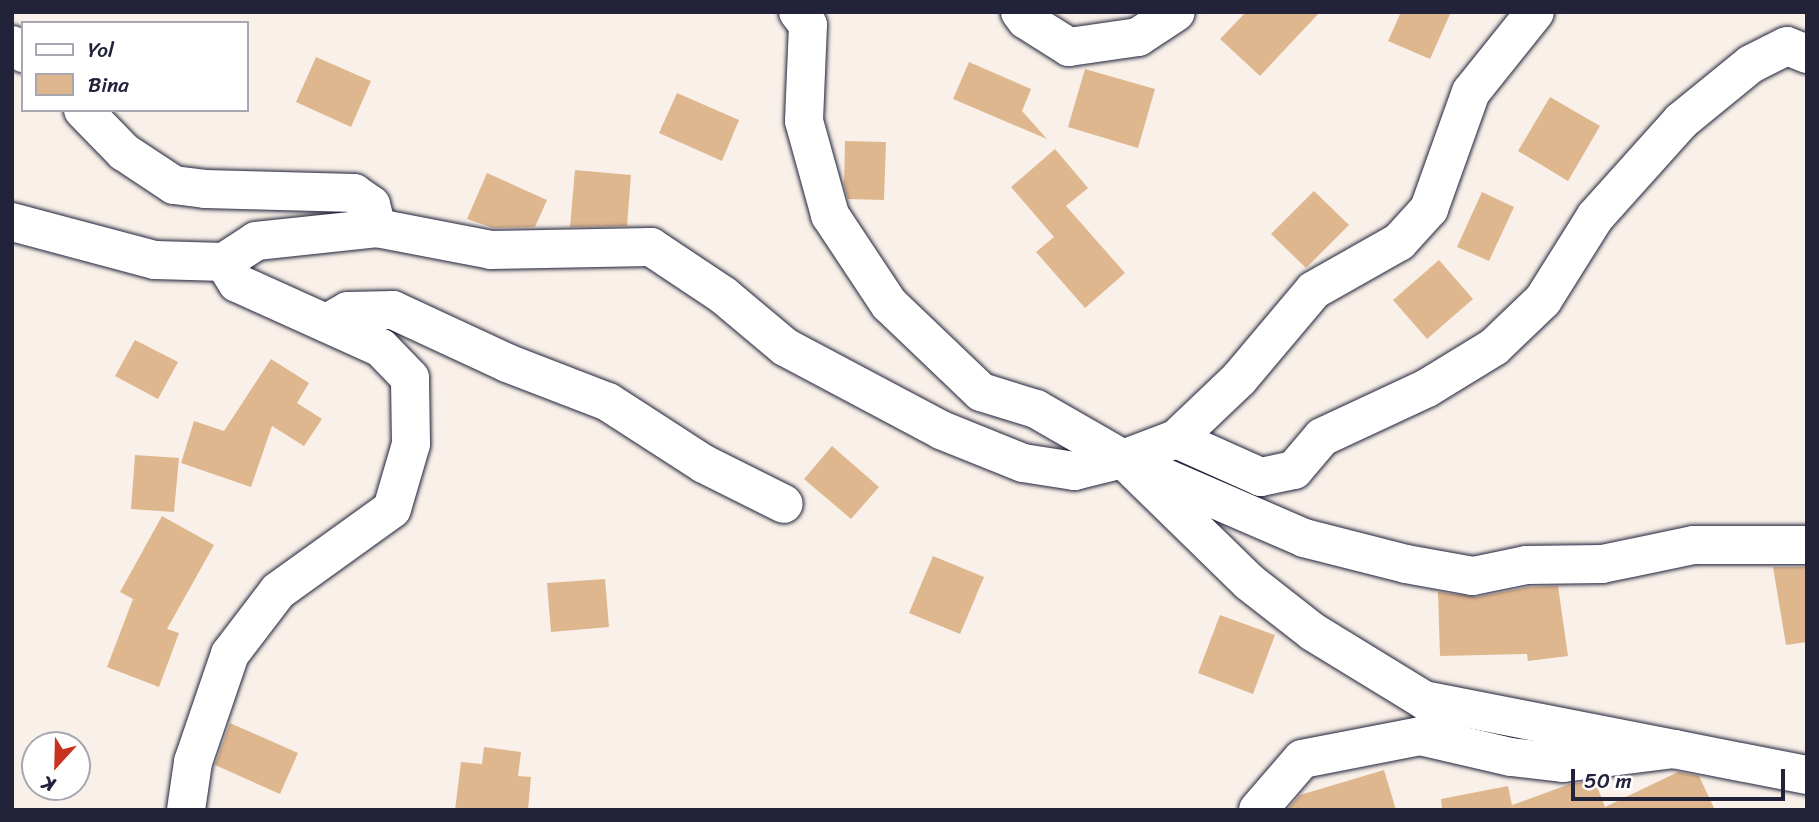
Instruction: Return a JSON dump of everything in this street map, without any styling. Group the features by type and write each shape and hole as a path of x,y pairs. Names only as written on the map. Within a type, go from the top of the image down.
{"street":[{"path":"797,12 808,25 804,121 830,215 889,304 981,392 1036,409 1122,459 1304,538 1406,564 1473,576 1526,565 1602,564 1694,545 1807,545"},
{"path":"1020,12 1026,20 1069,47 1138,37 1176,12"},
{"path":"12,222 155,260 224,262 256,241 377,228 492,250 651,247 723,295 785,347 941,430 1023,463 1074,471 1122,459 1176,439 1239,379 1314,290 1399,242 1429,209 1471,92 1535,12"},
{"path":"1176,439 1261,477 1294,470 1322,437 1427,388 1494,347 1543,300 1595,217 1681,121 1751,64 1787,46 1807,54"},
{"path":"85,112 124,152 174,185 205,190 354,193 371,205 377,228"},
{"path":"186,810 193,762 230,653 278,591 392,509 411,444 410,377 381,348 237,283 224,262"},
{"path":"327,323 348,311 393,310 507,363 608,402 704,464 784,504"},
{"path":"1122,459 1249,582 1313,632 1424,700 1807,775"},
{"path":"1258,810 1301,759 1420,736 1511,757 1563,763 1674,749"}],"building":[{"path":"1246,12 1320,12 1260,76 1220,39"},
{"path":"1401,12 1451,12 1430,59 1388,41"},
{"path":"316,57 371,81 351,127 296,102"},
{"path":"969,62 1031,89 1022,111 1047,139 953,99"},
{"path":"1085,69 1155,89 1138,148 1068,127"},
{"path":"677,93 739,120 722,161 659,133"},
{"path":"1550,97 1600,126 1568,181 1518,151"},
{"path":"845,141 886,142 884,200 848,199 844,184"},
{"path":"1055,149 1088,188 1066,206 1125,273 1085,308 1036,252 1054,237 1011,187"},
{"path":"575,170 631,175 627,226 570,227"},
{"path":"487,173 547,200 535,227 493,228 467,219"},
{"path":"1314,191 1349,225 1306,268 1271,234"},
{"path":"1482,192 1514,207 1489,261 1457,247"},
{"path":"1439,260 1473,299 1427,339 1393,300"},
{"path":"135,340 178,362 158,399 115,376"},
{"path":"271,359 309,383 297,403 322,419 304,446 272,426 251,487 181,463 194,421 224,431"},
{"path":"832,446 879,487 851,519 804,479"},
{"path":"135,455 179,458 174,512 131,509"},
{"path":"162,516 214,545 167,629 179,633 159,687 107,667 133,599 120,592"},
{"path":"933,556 984,577 960,634 909,613"},
{"path":"1773,567 1807,567 1807,642 1786,645"},
{"path":"605,579 609,627 551,632 547,583"},
{"path":"1558,586 1568,656 1528,661 1527,654 1440,656 1438,592 1477,597 1528,587"},
{"path":"1220,615 1275,635 1253,694 1198,673"},
{"path":"230,723 298,753 280,794 215,765"},
{"path":"484,747 521,752 518,776 531,777 528,810 455,810 461,762 482,764"},
{"path":"1384,770 1396,810 1287,810 1300,795"},
{"path":"1678,772 1699,776 1715,810 1442,810 1441,799 1508,786 1512,805 1570,784 1595,781 1605,807"}]}
